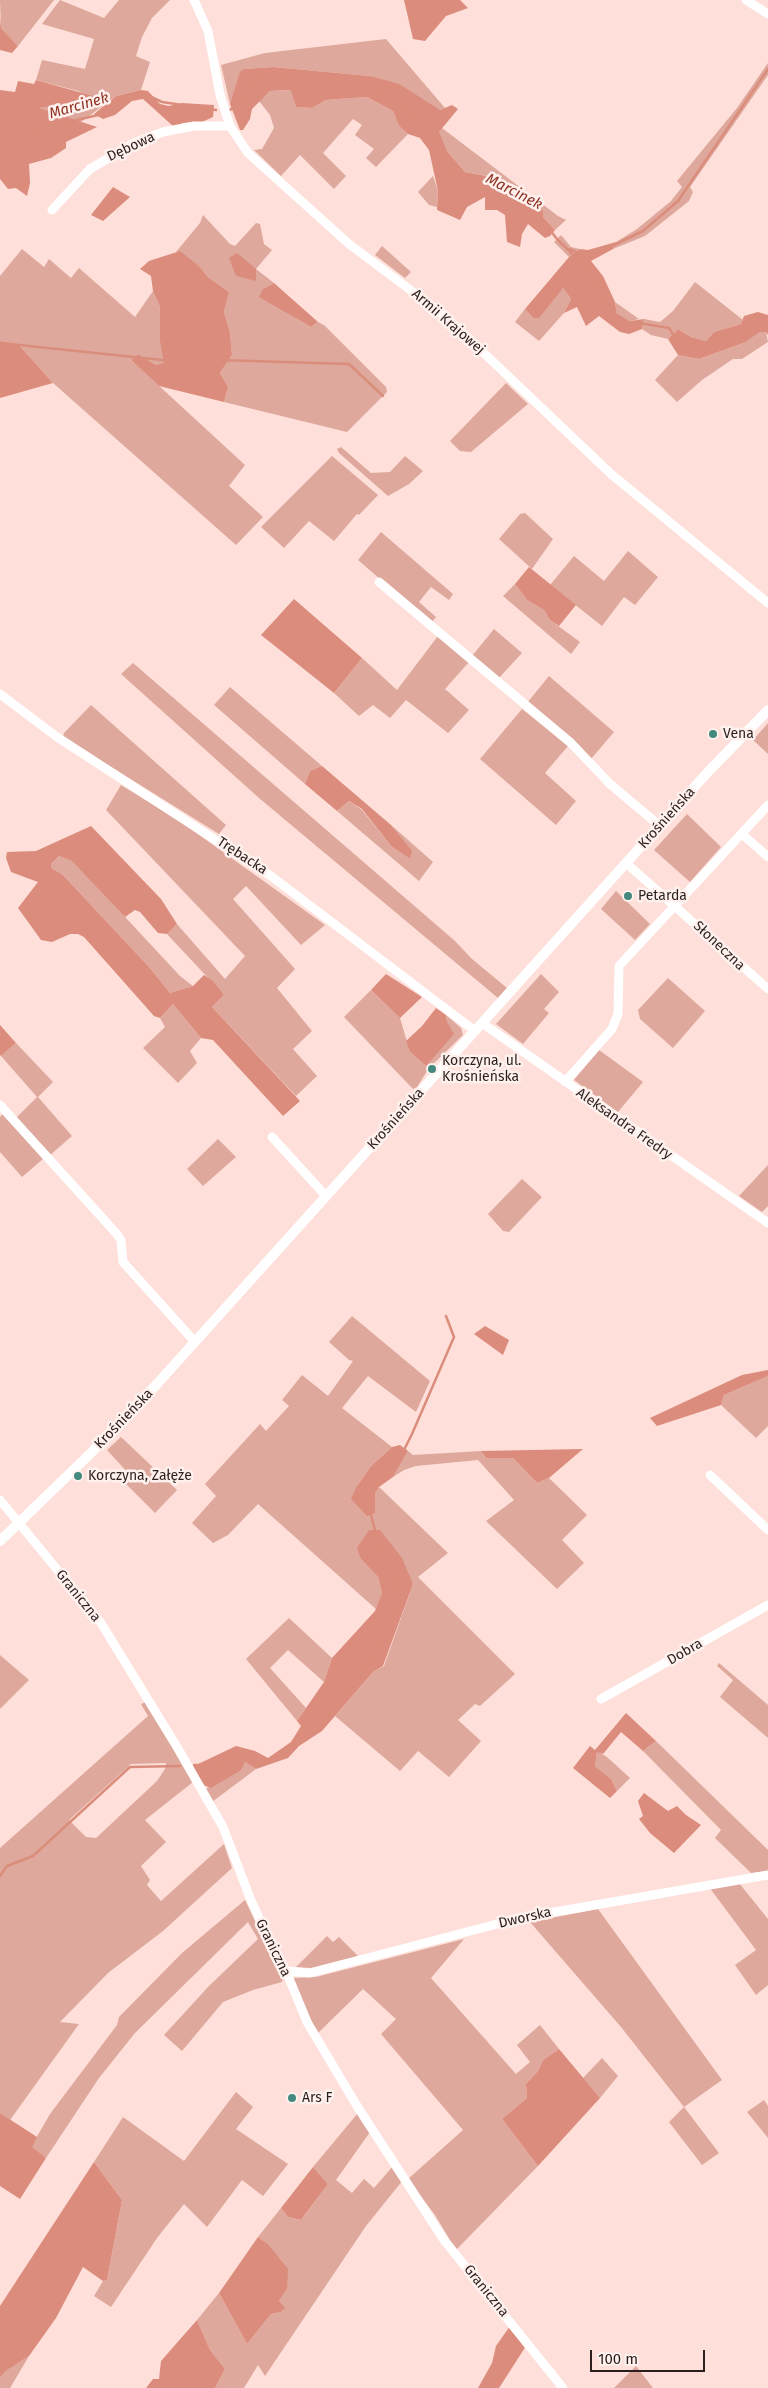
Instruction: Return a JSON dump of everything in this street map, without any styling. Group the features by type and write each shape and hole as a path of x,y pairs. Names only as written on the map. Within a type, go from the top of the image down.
{"main road":[{"name":"Krośnieńska","path":"0,1541 92,1452 195,1342 744,732 768,710"}],"street":[{"name":"Armii Krajowej","path":"194,0 208,31 220,95 230,126 235,137 261,167 349,244 445,316 611,474 768,603"},
{"path":"746,0 768,14"},
{"name":"Dębowa","path":"52,210 90,169 136,142 163,132 194,126 230,126"},
{"path":"379,582 572,743 610,784 660,826"},
{"name":"Trębacka","path":"0,694 57,737 272,876 475,1031"},
{"path":"565,1082 612,1029 618,1014 619,966 768,804"},
{"path":"742,834 768,857"},
{"name":"Słoneczna","path":"626,863 676,905 768,989"},
{"name":"Aleksandra Fredry","path":"482,1023 768,1222"},
{"path":"0,1105 116,1233 121,1240 123,1262 195,1342"},
{"path":"272,1138 326,1196"},
{"path":"710,1475 768,1530"},
{"name":"Graniczna","path":"0,1500 101,1623 123,1656 223,1827 250,1898 276,1956 286,1971 307,2022 336,2073 444,2240 563,2388"},
{"name":"Dobra","path":"601,1700 768,1605"},
{"name":"Dworska","path":"286,1971 310,1973 520,1918 768,1875"}],"shaded area":[{"path":"0,0 54,0 18,46 1,28"},
{"path":"60,0 104,18 119,0 170,0 152,18 142,37 136,56 150,62 141,90 116,96 81,122 38,108 95,100 78,91 36,80 42,60 85,69 94,39 42,24"},
{"path":"404,0 460,0 468,8 446,16 425,41 413,39"},
{"path":"0,17 1,28 18,46 12,53 0,50"},
{"path":"386,39 445,108 440,110 370,76 273,67 243,69 230,104 221,65 265,53"},
{"path":"768,63 768,75 690,187 693,192 689,201 645,236 613,249 616,242 637,229 671,201 682,187 677,181 737,108"},
{"path":"273,67 370,76 399,84 440,110 452,105 458,109 439,132 447,151 465,172 497,178 543,211 543,217 555,230 550,236 545,238 528,224 522,234 520,247 507,242 505,215 497,210 485,210 485,197 467,207 460,220 437,210 438,191 429,150 420,138 408,134 399,126 393,111 367,97 326,100 312,108 296,107 291,90 270,91 252,109 250,119 243,130 240,130 230,104 240,72 243,69"},
{"path":"36,80 93,96 96,100 39,108 97,127 66,142 66,148 51,158 29,164 30,183 27,196 16,188 8,189 0,179 0,90 15,92 18,81 34,84"},
{"path":"141,90 148,91 160,104 169,106 182,103 214,105 213,117 202,122 183,123 174,127 143,99 132,101 115,115 103,119 94,114 116,96"},
{"path":"292,90 296,107 312,108 326,100 367,97 393,111 399,126 408,134 376,167 366,158 374,149 355,135 362,125 353,119 323,153 346,176 334,189 300,155 281,176 254,150 262,149 274,128 270,115 259,101 270,91"},
{"path":"442,128 558,216 566,220 555,230 543,217 498,178 465,172 447,151 440,137 439,132"},
{"path":"433,176 438,191 437,207 429,205 418,192"},
{"path":"113,187 130,197 103,221 91,215"},
{"path":"203,215 230,244 235,246 256,223 260,224 264,244 272,250 256,269 274,283 263,289 287,313 311,327 318,322 324,325 386,387 387,392 347,432 224,402 228,387 220,373 232,355 230,332 224,312 229,292 208,277 200,267 176,252 200,223"},
{"path":"561,235 571,247 580,249 569,257 554,242"},
{"path":"616,242 613,249 591,261 603,276 615,302 617,314 630,321 644,319 642,329 629,334 620,332 599,316 586,326 577,307 564,313 571,299 563,288 539,318 533,318 525,309 569,257 580,249 588,250"},
{"path":"382,246 411,272 405,278 375,255"},
{"path":"22,249 44,267 49,259 71,278 79,268 135,317 153,291 160,307 160,342 165,364 156,365 138,354 131,360 245,465 229,486 263,517 236,545 53,383 18,344 0,341 0,276"},
{"path":"180,251 200,267 208,277 229,292 224,312 230,332 232,355 220,373 228,387 224,402 159,386 131,360 138,354 156,365 164,363 160,342 160,307 153,291 151,276 140,269 149,261"},
{"path":"237,253 256,269 256,281 236,276 229,258"},
{"path":"695,282 743,320 741,324 714,332 706,341 691,337 678,329 668,339 651,335 642,329 644,319 660,322 673,311"},
{"path":"274,283 318,322 311,327 259,297 263,289"},
{"path":"563,288 571,299 564,313 539,341 515,322 525,309 533,318"},
{"path":"615,302 639,319 630,321 617,315"},
{"path":"758,312 768,315 768,335 766,332 760,332 746,342 699,359 678,355 668,339 678,329 691,337 706,341 714,332 741,324 744,316"},
{"path":"760,332 766,332 768,342 742,359 733,359 702,380 677,402 655,380 678,355 699,359 746,342"},
{"path":"0,341 18,344 53,383 0,398"},
{"path":"506,383 528,404 471,452 460,451 450,441"},
{"path":"341,447 371,473 390,472 405,456 423,471 409,484 388,496 339,453 337,449"},
{"path":"332,456 378,495 359,515 357,514 334,541 309,521 284,548 261,527"},
{"path":"525,513 553,539 532,569 499,539 520,514"},
{"path":"381,532 453,594 449,600 431,587 419,602 436,617 431,623 358,560"},
{"path":"628,551 658,577 635,605 624,597 602,626 550,585 574,556 604,581"},
{"path":"529,567 576,605 559,626 550,620 544,610 527,600 515,584"},
{"path":"515,584 527,600 544,610 550,620 580,642 571,654 503,596"},
{"path":"294,599 362,658 334,693 261,635"},
{"path":"494,629 522,653 498,679 472,656"},
{"path":"438,636 469,662 445,689 469,710 448,733 406,700 390,718 373,705 359,716 334,693 362,658 397,690"},
{"path":"133,663 507,988 498,998 259,798 121,674"},
{"path":"549,676 614,732 591,759 527,703"},
{"path":"230,687 322,766 310,771 305,784 214,705"},
{"path":"91,705 226,825 219,834 63,737 64,733"},
{"path":"522,709 568,746 545,773 576,801 556,825 480,759"},
{"path":"768,723 768,754 753,740"},
{"path":"322,766 391,825 412,851 410,859 391,846 362,809 349,801 337,811 305,784 310,771"},
{"path":"121,785 181,822 325,925 301,945 246,886 233,899 295,969 277,988 312,1031 293,1049 317,1076 296,1096 212,1007 224,995 167,934 177,924 225,979 245,956 106,810"},
{"path":"349,801 362,810 391,846 410,859 411,851 391,825 433,862 419,881 337,811"},
{"path":"687,814 721,847 690,882 654,850"},
{"path":"91,826 161,899 177,924 167,934 158,933 140,912 135,910 125,917 72,861 59,856 51,864 52,869 63,875 150,968 170,993 193,986 204,975 213,981 224,995 212,1007 300,1101 283,1116 213,1040 201,1038 173,1004 160,1018 154,1016 84,937 78,934 70,934 52,942 41,940 18,908 38,882 11,872 6,858 7,852 36,851"},
{"path":"59,856 73,861 180,976 193,986 170,993 150,968 63,875 52,870 51,864"},
{"path":"616,891 650,924 635,940 601,909"},
{"path":"386,974 422,997 400,1018 371,990"},
{"path":"541,974 559,992 544,1009 549,1013 523,1044 496,1024"},
{"path":"668,978 705,1011 673,1048 640,1019 638,1010"},
{"path":"371,990 400,1018 410,1052 426,1066 438,1051 447,1022 446,1015 461,1028 463,1035 429,1068 417,1087 413,1089 344,1017"},
{"path":"173,1004 201,1038 190,1051 197,1063 178,1083 143,1048 165,1027 160,1018"},
{"path":"436,1008 446,1015 447,1022 454,1034 426,1066 410,1052 406,1041 422,1026"},
{"path":"0,1025 16,1043 1,1056 0,1055"},
{"path":"16,1043 53,1082 38,1097 72,1136 49,1156 16,1118 37,1097 1,1056"},
{"path":"599,1050 643,1082 618,1112 574,1080"},
{"path":"4,1113 43,1159 22,1177 0,1152 0,1117"},
{"path":"218,1139 236,1157 203,1186 187,1169"},
{"path":"768,1165 768,1206 762,1212 739,1196"},
{"path":"522,1179 542,1197 509,1232 503,1231 488,1214"},
{"path":"352,1316 430,1381 416,1412 368,1376 342,1408 392,1447 371,1466 357,1486 375,1494 379,1487 448,1553 418,1577 515,1674 480,1706 475,1704 458,1720 481,1741 449,1777 418,1751 400,1771 335,1716 373,1672 384,1666 413,1584 361,1559 378,1577 382,1593 376,1609 258,1504 228,1535 213,1543 192,1523 216,1496 205,1484 260,1424 266,1431 289,1406 282,1400 302,1375 328,1396 353,1361 349,1360 329,1342"},
{"path":"485,1326 509,1340 503,1355 474,1334"},
{"path":"768,1370 768,1376 724,1395 721,1405 657,1426 650,1418 742,1375"},
{"path":"768,1376 768,1426 756,1438 721,1405 724,1395"},
{"path":"121,1437 177,1490 155,1513 122,1480 128,1473 107,1450"},
{"path":"400,1445 408,1451 393,1477 379,1487 375,1494 375,1513 367,1516 351,1499 357,1486 371,1466 392,1447"},
{"path":"583,1449 549,1478 537,1483 513,1458 486,1458 481,1451"},
{"path":"408,1451 413,1455 481,1451 486,1458 513,1458 537,1483 549,1478 587,1515 562,1540 584,1563 557,1589 486,1521 514,1500 478,1460 416,1466 404,1470 393,1477"},
{"path":"369,1530 380,1530 402,1558 413,1584 383,1666 373,1672 322,1731 299,1746 288,1758 256,1769 245,1762 241,1770 211,1788 203,1785 192,1767 236,1746 255,1751 268,1758 291,1742 301,1726 297,1721 324,1682 332,1658 375,1611 382,1593 378,1577 361,1559 357,1548"},
{"path":"289,1618 332,1658 324,1682 288,1650 270,1668 306,1708 297,1721 246,1659"},
{"path":"0,1655 29,1680 0,1709"},
{"path":"719,1663 768,1705 768,1738 720,1697 733,1680 717,1666"},
{"path":"146,1702 193,1782 145,1820 166,1842 141,1866 150,1880 147,1885 161,1901 224,1844 232,1868 163,1931 108,1973 60,2022 79,2024 10,2120 0,2113 0,1848 148,1716 141,1704","holes":["166,1763 165,1769 157,1781 96,1838 86,1837 69,1820 131,1764"]},
{"path":"626,1713 656,1741 643,1751 621,1732 603,1754 597,1752 595,1766 611,1779 617,1791 610,1798 573,1768 590,1746 595,1750"},
{"path":"656,1741 768,1850 768,1871 751,1873 715,1838 721,1830 643,1751"},
{"path":"597,1751 607,1757 630,1778 617,1791 611,1779 595,1766"},
{"path":"245,1762 256,1769 212,1802 206,1789"},
{"path":"644,1793 668,1811 677,1806 701,1825 674,1853 650,1833 639,1819 643,1816 638,1801"},
{"path":"739,1883 768,1919 768,1985 756,1995 735,1965 756,1950 709,1887"},
{"path":"245,1900 275,1962 283,1974 282,1982 253,1990 223,2002 182,2051 164,2035 209,1986 258,1939 248,1922 135,2033 99,2078 46,2158 31,2147 50,2114 117,2025 119,2017 182,1953"},
{"path":"598,1909 722,2080 684,2107 621,2027 530,1922"},
{"path":"327,1936 333,1942 339,1937 358,1956 311,1968 296,1967"},
{"path":"464,1939 431,1978 516,2074 530,2062 517,2045 540,2025 559,2049 543,2060 538,2071 526,2084 527,2098 502,2119 538,2166 456,2250 435,2215 408,2179 463,2130 381,2034 396,2019 363,1989 317,2034 293,1978 316,1977"},
{"path":"559,2049 600,2098 538,2166 502,2119 527,2098 526,2084 538,2071 543,2060"},
{"path":"602,2058 618,2076 600,2098 583,2078"},
{"path":"236,2092 253,2107 236,2129 288,2164 263,2196 242,2180 207,2227 184,2204 157,2238 111,2307 94,2296 103,2281 107,2280 122,2200 94,2162 123,2117 184,2161"},
{"path":"764,2100 768,2106 768,2138 747,2112"},
{"path":"684,2107 719,2153 702,2165 669,2122"},
{"path":"0,2113 37,2137 32,2147 46,2158 20,2199 0,2186"},
{"path":"358,2113 370,2132 336,2180 352,2193 364,2179 374,2188 393,2166 403,2180 366,2226 265,2376 258,2365 244,2388 215,2388 225,2369 210,2350 197,2320 219,2293 247,2344 271,2314 281,2312 284,2309 279,2301 287,2289 267,2243 258,2237 281,2208 288,2217 301,2220 328,2184 313,2167"},
{"path":"94,2162 122,2200 107,2280 103,2281 83,2267 56,2318 29,2356 6,2371 0,2378 0,2306"},
{"path":"313,2167 328,2184 301,2220 288,2217 281,2208"},
{"path":"258,2237 267,2243 288,2269 287,2289 279,2301 285,2308 281,2312 271,2314 247,2344 219,2293"},
{"path":"197,2320 210,2350 225,2369 215,2388 146,2388 153,2379 159,2379 161,2361"},
{"path":"510,2326 526,2346 499,2388 478,2388 492,2363 496,2346"},
{"path":"29,2356 10,2388 0,2388 0,2378 6,2371"},
{"path":"636,2366 653,2388 614,2388"}],"waterway":[{"path":"570,249 582,255 612,246 643,231 678,201 768,69"},
{"name":"Marcinek","path":"230,110 242,101 258,74 308,72 380,90 427,127 455,173 532,217 539,216 557,239 587,268 613,313 616,323 625,326 639,323 669,328 680,346 702,349 720,335 747,335 755,318 768,323"},
{"name":"Marcinek","path":"0,138 115,111 128,95 143,93 162,102 216,110"},
{"path":"0,343 172,361 219,360 349,364 383,396"},
{"path":"194,1765 212,1765 245,1751 257,1766 302,1742 329,1717 377,1654 402,1602 376,1534 366,1496 396,1466 412,1434 454,1337 446,1316"},
{"path":"0,1876 7,1866 33,1856 130,1767 180,1766"}],"place":[{"name":"Vena","path":"713,734"},
{"name":"Petarda","path":"628,896"},
{"name":"Korczyna, ul. Krośnieńska","path":"432,1069"},
{"name":"Korczyna, Załęże","path":"78,1476"},
{"name":"Ars F","path":"292,2098"}]}
